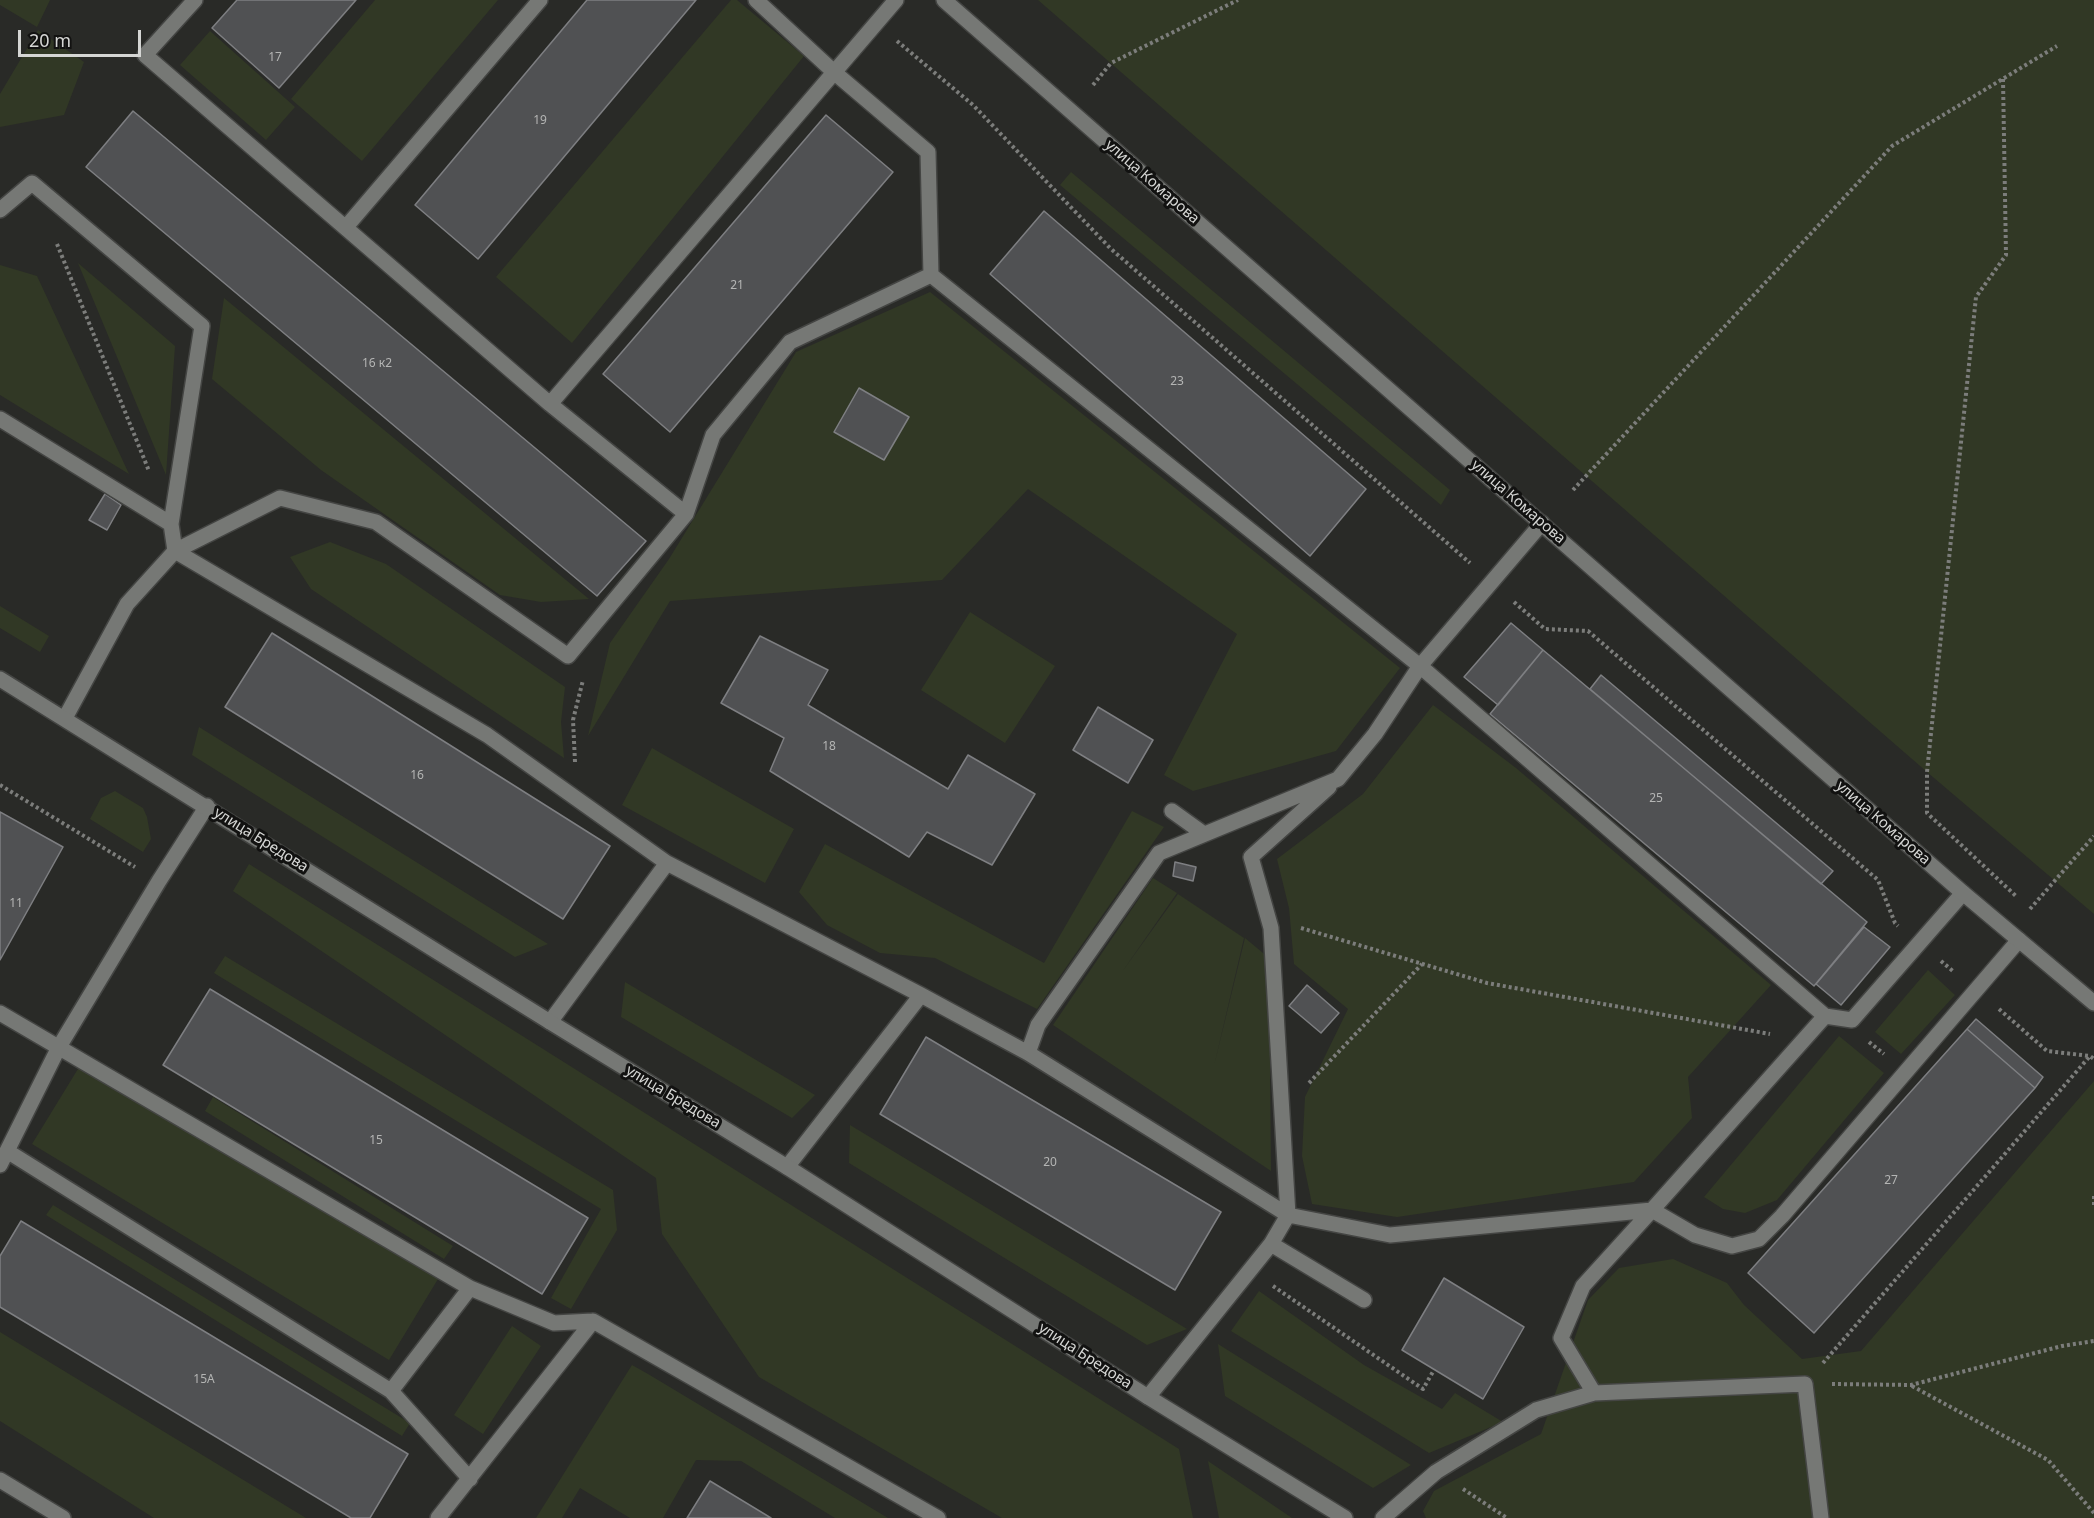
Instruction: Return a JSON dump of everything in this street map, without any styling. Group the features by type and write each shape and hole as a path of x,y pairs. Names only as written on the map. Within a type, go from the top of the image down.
{"main road":[{"path":"195,0 145,55 550,404 686,514"},
{"path":"346,227 540,0"},
{"path":"756,0 835,73 928,152 931,275 1420,666 1825,1016 1852,1020 1963,893"},
{"path":"550,404 896,0"},
{"name":"улица Комарова","path":"944,0 1963,893 2094,1003"},
{"path":"0,210 32,183 202,326 171,524 175,551"},
{"path":"65,718 127,604 175,551 280,498 376,522 568,656 686,514 713,435 790,342 931,275"},
{"path":"0,419 171,524"},
{"path":"1148,1397 1271,1245 1288,1215 1271,928 1251,857 1338,779 1375,734 1420,666 1542,524"},
{"path":"175,551 487,735 667,863 1028,1053 1288,1215 1390,1234 1652,1210 1695,1234 1732,1246 1759,1239 1782,1216 2019,940"},
{"name":"улица Бредова","path":"0,679 787,1167 1148,1397 1345,1518"},
{"path":"1028,1053 1038,1025 1159,853 1338,779"},
{"path":"207,806 59,1047 4,1158 391,1391 470,1479"},
{"path":"1172,811 1204,834"},
{"path":"550,1022 667,863"},
{"path":"787,1167 921,995"},
{"path":"0,1013 470,1288 554,1323 593,1322 938,1518"},
{"path":"1594,1393 1560,1338 1583,1286 1825,1016"},
{"path":"1271,1245 1364,1300"},
{"path":"391,1391 470,1288"},
{"path":"438,1518 593,1322"},
{"path":"1383,1518 1436,1472 1536,1410 1594,1393 1805,1384 1821,1518"},
{"path":"0,1480 63,1518"}],"path":[{"path":"1093,85 1111,63 1238,0"},
{"path":"877,24 973,105 1110,248 1545,629 1588,631 1878,880 1895,923 2047,1051 2092,1058"},
{"path":"1574,490 1892,146 2057,46"},
{"path":"2003,79 2006,255 1976,297 1927,772 1927,813 2038,916"},
{"path":"55,238 153,480"},
{"path":"578,799 573,720 584,676"},
{"path":"0,785 159,881"},
{"path":"2030,909 2094,836"},
{"path":"1269,918 1487,983 1803,1040"},
{"path":"1282,1112 1422,964"},
{"path":"1841,1019 1906,1072"},
{"path":"1805,1384 2092,1058"},
{"path":"2094,1196 2094,1208"},
{"path":"1250,1270 1423,1389 1434,1370"},
{"path":"1805,1384 1911,1385 2062,1346 2094,1341"},
{"path":"1911,1385 2048,1460 2094,1513"},
{"path":"1436,1472 1507,1518"}],"green space":[{"path":"0,0 50,0 37,27 0,5"},
{"path":"375,0 498,0 362,161 291,99"},
{"path":"731,0 737,0 804,56 572,343 496,277"},
{"path":"1038,0 2094,0 2094,914 1927,772"},
{"path":"38,30 84,62 64,115 0,127 0,94"},
{"path":"210,31 295,107 266,140 180,65"},
{"path":"1071,172 1450,490 1441,505 1060,185"},
{"path":"78,263 175,346 166,475"},
{"path":"0,265 37,276 129,474 0,395"},
{"path":"930,292 1400,668 1336,751 1193,791 1164,775 1237,634 1028,489 942,580 670,601 588,736 610,643 669,559 796,352"},
{"path":"224,298 589,599 541,602 500,595 321,470 212,379"},
{"path":"330,542 386,564 565,687 561,722 564,758 311,589 290,557"},
{"path":"0,606 49,636 40,652 0,628"},
{"path":"970,612 1055,666 1005,743 921,690"},
{"path":"1433,705 1516,768 1771,985 1688,1077 1692,1118 1634,1182 1397,1217 1312,1204 1302,1156 1305,1097 1348,1009 1294,964 1289,908 1277,859 1363,794"},
{"path":"199,727 548,944 515,957 192,755"},
{"path":"652,748 794,829 765,883 622,805"},
{"path":"115,791 143,808 151,839 143,852 90,819 101,798"},
{"path":"1132,811 1164,827 1037,1009 935,958 880,953 827,925 799,892 825,844 1044,963"},
{"path":"249,864 1179,1449 1193,1518 1002,1518 759,1377 662,1234 656,1178 233,891"},
{"path":"1153,878 1177,893 1122,972 1178,894 1244,938 1214,1066 1245,938 1269,958 1271,1171 1053,1025"},
{"path":"225,956 613,1190 617,1230 571,1309 551,1298 601,1209 214,973"},
{"path":"1928,970 1955,995 1901,1054 1875,1032"},
{"path":"625,982 815,1095 792,1118 621,1017"},
{"path":"1839,1036 1884,1073 1777,1200 1745,1213 1723,1209 1704,1197"},
{"path":"81,1064 438,1279 389,1360 32,1144"},
{"path":"2094,1081 2094,1518 1426,1518 1423,1511 1434,1491 1541,1434 1588,1300 1619,1268 1673,1259 1727,1283 1744,1305 1802,1359 1861,1351"},
{"path":"213,1097 453,1246 444,1259 205,1111"},
{"path":"850,1125 1187,1329 1147,1345 849,1163"},
{"path":"53,1205 410,1423 402,1436 46,1215"},
{"path":"1259,1291 1364,1365 1442,1409 1455,1393 1503,1422 1429,1453 1231,1331"},
{"path":"512,1326 541,1346 483,1434 454,1415"},
{"path":"0,1332 306,1518 154,1518 0,1421"},
{"path":"1218,1344 1411,1465 1373,1488 1225,1396"},
{"path":"632,1365 888,1518 835,1518 741,1461 696,1460 663,1518 630,1518 580,1488 562,1518 536,1518"},
{"path":"1208,1461 1292,1518 1219,1518"}],"building":[{"path":"237,0 356,0 279,88 212,28"},
{"path":"587,0 696,0 478,259 415,205"},
{"path":"133,111 646,541 597,596 86,167"},
{"path":"826,115 893,172 670,432 603,374"},
{"path":"1044,211 1366,489 1310,556 990,274"},
{"path":"859,388 909,417 884,460 834,432"},
{"path":"105,494 121,505 107,530 89,520"},
{"path":"1511,623 1543,650 1498,705 1464,677"},
{"path":"272,633 610,846 563,919 225,707"},
{"path":"760,636 828,670 808,705 948,789 968,755 1035,794 992,865 927,832 909,857 770,771 784,738 721,703"},
{"path":"1543,650 1867,922 1814,986 1490,714"},
{"path":"1601,675 1833,871 1821,884 1590,689"},
{"path":"1098,707 1153,740 1128,783 1073,750"},
{"path":"0,812 63,847 0,960"},
{"path":"1175,862 1196,867 1193,881 1173,876"},
{"path":"1864,927 1890,947 1841,1005 1816,984"},
{"path":"1307,985 1339,1013 1321,1033 1289,1006"},
{"path":"210,989 588,1218 542,1294 163,1065"},
{"path":"1976,1019 2043,1077 2035,1088 1967,1029"},
{"path":"1967,1029 2035,1088 1814,1333 1748,1273"},
{"path":"926,1037 1221,1212 1175,1290 880,1114"},
{"path":"21,1221 408,1454 370,1518 351,1518 0,1307 0,1256"},
{"path":"1444,1278 1524,1327 1483,1399 1402,1350"},
{"path":"710,1481 771,1518 687,1518"}]}
